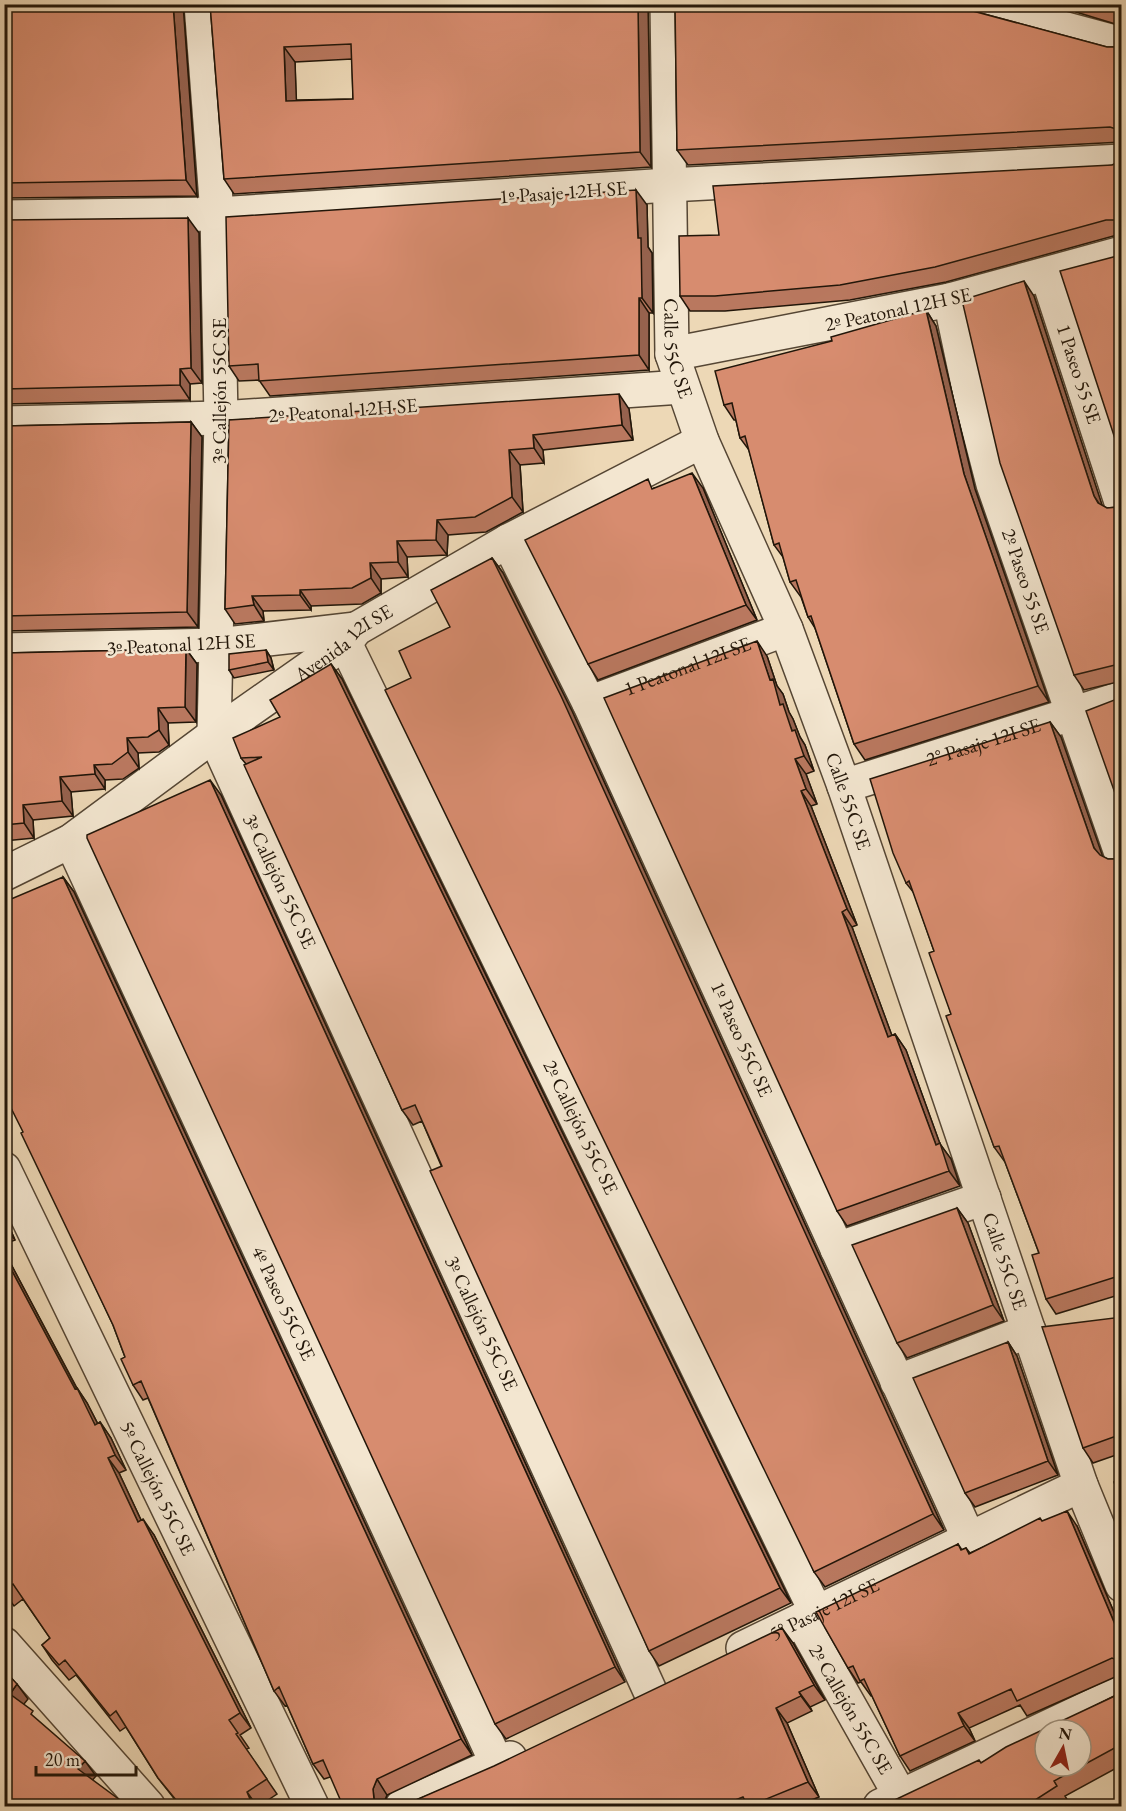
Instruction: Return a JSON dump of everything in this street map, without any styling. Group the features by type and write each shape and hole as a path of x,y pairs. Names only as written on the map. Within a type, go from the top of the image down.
{"street":[{"name":"3º Callejón 55C SE","path":"201,4 217,214 221,418 214,735 651,1692"},
{"name":"Calle 55C SE","path":"667,4 672,354 702,441 786,629 844,786 1081,1485 1122,1585"},
{"path":"973,4 1055,15 1122,44"},
{"name":"1º Pasaje 12H SE","path":"4,217 217,214 669,185 1122,161"},
{"name":"2º Peatonal 12H SE","path":"672,354 950,300 1122,253"},
{"name":"1 Paseo 55 SE","path":"1047,275 1122,505"},
{"name":"2º Paseo 55 SE","path":"950,300 971,399 993,484 1071,715 1122,856"},
{"name":"2º Peatonal 12H SE","path":"4,423 221,418 682,387"},
{"name":"Avenida 12I SE","path":"4,874 71,841 351,636 508,541 702,441"},
{"name":"1º Paseo 55C SE","path":"508,541 590,703 969,1539"},
{"name":"1 Peatonal 12I SE","path":"590,703 786,629"},
{"name":"3º Peatonal 12H SE","path":"4,650 217,645 351,636"},
{"name":"2º Callejón 55C SE","path":"351,636 809,1616 891,1802"},
{"name":"2° Pasaje 12I SE","path":"844,786 1122,698"},
{"name":"4º Paseo 55C SE","path":"71,841 497,1764"},
{"name":"5º Callejón 55C SE","path":"4,1169 312,1806"},
{"path":"837,1249 984,1198"},
{"path":"897,1382 1029,1330"},
{"name":"5° Pasaje 12I SE","path":"715,1661 1081,1485"},
{"path":"4,1644 148,1806"},
{"path":"620,1706 683,1676"},
{"path":"891,1802 1122,1692"},
{"path":"402,1806 538,1745"}],"building":[{"path":"4,4 173,4 186,180 4,183"},
{"path":"210,4 638,4 640,152 224,179","holes":["351,44 353,99 286,101 284,47"]},
{"path":"675,4 953,4 1107,47 1117,47 1122,44 1122,131 1110,127 677,150"},
{"path":"1089,4 1122,4 1122,14"},
{"path":"1122,161 1122,223 1116,220 1106,220 935,267 840,285 715,296 680,296 679,236 719,235 713,186 1112,165"},
{"path":"636,190 638,238 641,238 642,298 639,298 639,355 259,381 258,364 229,366 226,217"},
{"path":"188,218 191,368 180,369 180,385 4,389 4,220"},
{"path":"1122,253 1122,460 1060,271"},
{"path":"1024,281 1094,496 1098,503 1107,508 1122,505 1122,668 1115,665 1074,675 1000,463 962,300"},
{"path":"926,310 964,474 1038,686 854,744 811,616 808,617 796,580 790,582 779,543 774,545 745,436 740,438 732,403 724,405 715,371 832,341 831,337"},
{"path":"619,394 622,425 533,435 534,448 509,450 512,497 475,517 437,520 436,540 397,541 398,562 370,563 371,578 352,588 300,590 300,595 252,596 254,605 225,609 229,420"},
{"path":"191,422 187,612 4,616 4,426"},
{"path":"692,473 746,605 588,664 525,540 648,479 652,489"},
{"path":"492,558 561,696 933,1514 814,1572 385,690 411,678 399,651 450,627 431,590"},
{"path":"757,641 770,680 773,679 780,705 783,704 804,756 795,759 806,789 801,791 847,909 842,912 888,1037 895,1034 936,1145 940,1143 949,1171 837,1211 604,698"},
{"path":"186,649 185,707 158,708 159,730 148,737 127,738 128,752 112,764 94,765 95,774 60,777 62,801 23,805 24,823 4,825 4,653"},
{"path":"266,650 268,662 229,670 229,654"},
{"path":"331,664 780,1588 649,1651 430,1171 442,1166 415,1105 402,1110 244,765 262,757 241,758 233,738 280,717 270,700"},
{"path":"1122,697 1122,813 1086,711"},
{"path":"1050,722 1094,848 1108,859 1117,859 1122,856 1122,1275 1046,1299 1032,1255 1039,1253 999,1146 994,1147 946,1016 951,1014 929,953 934,951 909,881 906,883 893,853 870,779"},
{"path":"210,780 615,1667 495,1724 87,838 87,835"},
{"path":"63,877 461,1739 377,1779 373,1789 374,1799 382,1806 343,1806 323,1760 313,1764 279,1687 274,1691 141,1381 133,1385 121,1359 125,1357 113,1325 4,1094 4,902"},
{"path":"957,1208 993,1305 897,1343 852,1245"},
{"path":"4,1256 95,1425 100,1422 115,1455 108,1458 138,1522 143,1519 240,1713 229,1720 267,1779 247,1792 253,1806 181,1806 158,1778 116,1711 110,1716 65,1660 59,1665 42,1645 50,1638 13,1584 4,1590"},
{"path":"1122,1317 1122,1434 1083,1448 1042,1327"},
{"path":"1008,1342 1048,1461 965,1493 913,1378"},
{"path":"1122,1479 1122,1506 1114,1482"},
{"path":"1067,1511 1122,1641 1122,1662 1112,1658 1017,1701 1011,1689 958,1713 964,1726 900,1756 864,1679 860,1681 853,1666 848,1668 816,1612 958,1544 961,1550 966,1548 969,1554 1040,1518 1042,1521"},
{"path":"782,1628 814,1685 799,1692 801,1696 776,1708 808,1782 749,1806 743,1797 720,1806 402,1806 494,1766"},
{"path":"4,1670 17,1684 10,1694 33,1711 31,1714 85,1761 78,1769 128,1806 4,1806"},
{"path":"1122,1692 1122,1744 1093,1760 1093,1718 1068,1718"},
{"path":"1033,1734 1033,1778 1060,1778 1054,1781 1057,1786 1032,1802 1035,1806 882,1806 979,1760 981,1763 1006,1747"}]}
